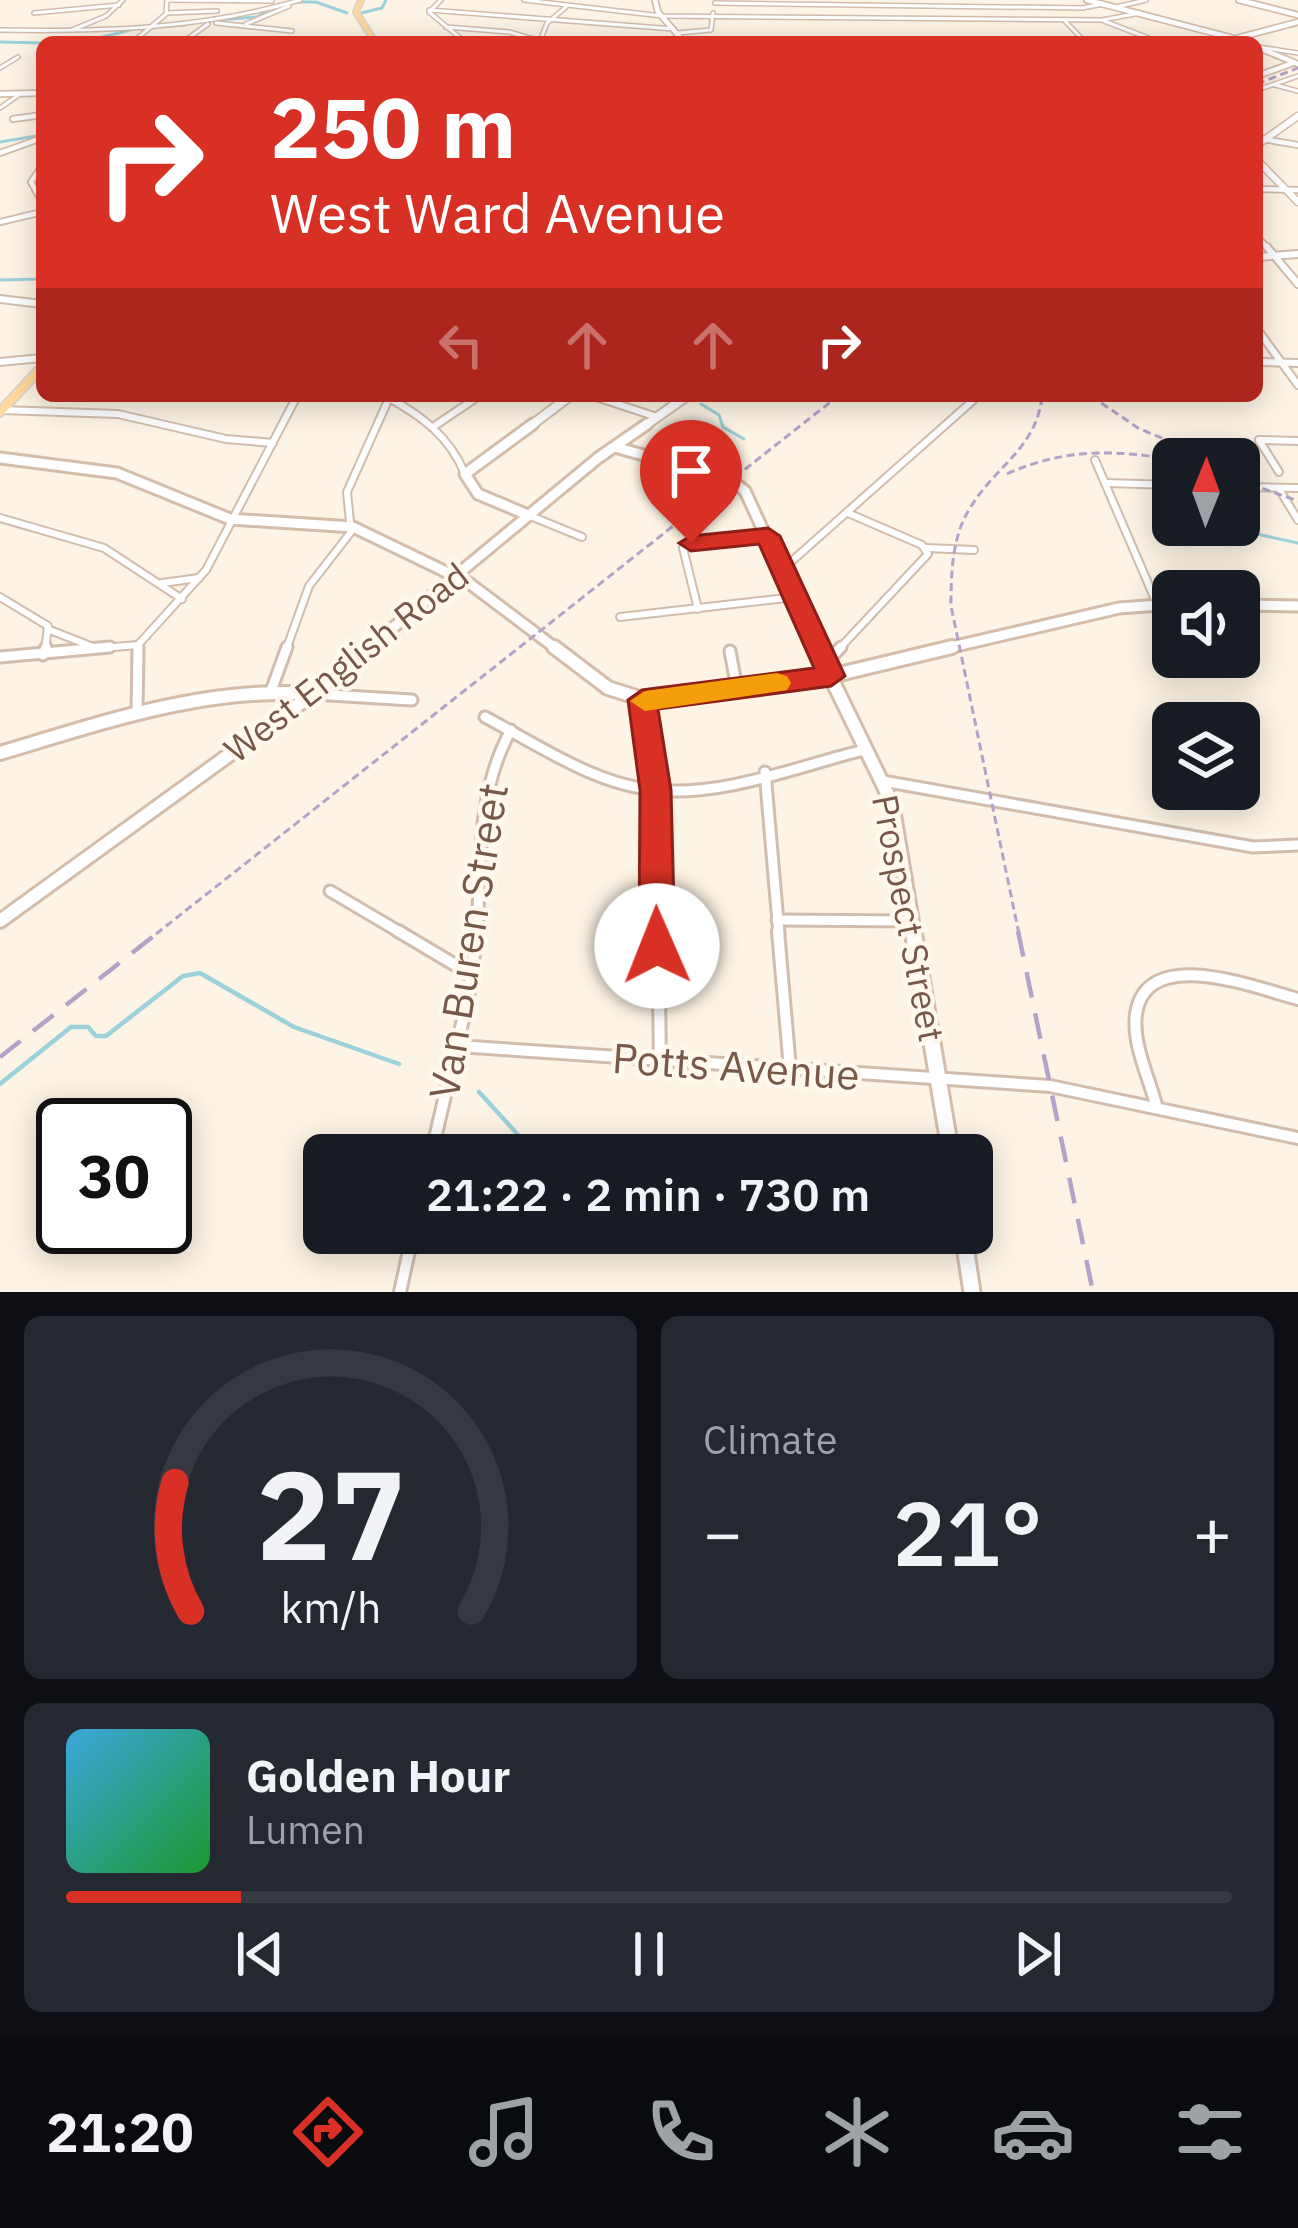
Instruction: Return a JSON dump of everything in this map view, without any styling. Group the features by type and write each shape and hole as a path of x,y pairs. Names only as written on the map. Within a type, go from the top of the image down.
{"main road":[{"path":"361,0 356,12 371,36"},
{"path":"1,411 36,369"}],"street":[{"path":"141,36 167,13 167,0 298,0"},
{"path":"0,30 108,32 243,17 298,0"},
{"path":"429,10 441,0"},
{"path":"524,0 589,3"},
{"path":"568,0 661,16 1044,21 1140,14"},
{"path":"655,0 661,16 679,36"},
{"path":"1028,0 1044,21"},
{"path":"1087,0 1230,36"},
{"path":"1116,7 1146,0"},
{"path":"1239,0 1280,10 1298,20"},
{"path":"70,31 106,16 121,2"},
{"path":"34,13 121,2"},
{"path":"429,10 675,31 711,30 715,2 1103,4"},
{"path":"882,2 887,18"},
{"path":"446,27 541,34 551,18 575,3"},
{"path":"243,25 289,6"},
{"path":"429,10 457,36"},
{"path":"167,13 217,11"},
{"path":"1064,20 1079,36"},
{"path":"1102,20 1142,36"},
{"path":"1246,36 1298,20"},
{"path":"154,27 208,23 292,31"},
{"path":"191,36 208,23"},
{"path":"1263,49 1297,61"},
{"path":"0,68 17,57"},
{"path":"1263,72 1297,61"},
{"path":"1263,88 1298,76"},
{"path":"1274,84 1298,91"},
{"path":"0,94 36,93"},
{"path":"0,108 20,94"},
{"path":"13,118 36,116"},
{"path":"1263,138 1296,118"},
{"path":"0,153 36,140"},
{"path":"1263,141 1298,145"},
{"path":"1263,166 1298,202"},
{"path":"1263,189 1298,190"},
{"path":"0,222 36,213"},
{"path":"1263,243 1298,284"},
{"path":"1263,256 1298,254"},
{"path":"0,299 36,303"},
{"path":"1263,337 1298,385"},
{"path":"0,362 36,362"},
{"path":"1263,362 1298,363"},
{"path":"137,715 138,645 200,577 295,402"},
{"path":"353,527 346,510 347,492 385,402"},
{"path":"396,402 452,446 478,494 582,537"},
{"path":"433,428 470,402"},
{"path":"465,474 562,402"},
{"path":"611,402 657,417"},
{"name":"West English Road","path":"0,921 313,694 528,515 678,402"},
{"path":"784,568 971,402"},
{"path":"1,411 118,414 226,440 273,443"},
{"path":"1279,472 1259,440 1298,441"},
{"name":"Prospect Street","path":"615,447 734,482 748,495 784,568 892,803 949,1134"},
{"path":"0,458 117,473 232,520 353,527 456,576 608,688 642,700 736,689 1152,605"},
{"path":"1095,460 1152,594"},
{"path":"1106,483 1152,484"},
{"path":"1260,488 1298,488"},
{"path":"1278,488 1298,520"},
{"path":"848,513 926,548 974,550"},
{"path":"0,518 80,538 182,599"},
{"path":"271,691 309,586 353,527"},
{"path":"698,609 683,553 686,545 768,536"},
{"path":"828,670 925,558 926,548"},
{"path":"162,584 200,577"},
{"path":"0,597 37,616 50,630 95,647"},
{"path":"620,617 796,597"},
{"path":"1260,605 1298,606"},
{"path":"42,656 50,630"},
{"path":"0,657 138,645"},
{"path":"730,651 736,689"},
{"path":"0,753 137,715 271,691 412,700"},
{"path":"642,700 655,790 660,1061"},
{"path":"485,717 613,778 655,790 692,788 864,750"},
{"name":"Van Buren Street","path":"436,1134 472,975 484,817 497,763 512,730"},
{"path":"765,772 790,1070"},
{"path":"883,781 1252,847 1298,845"},
{"path":"330,892 472,975"},
{"path":"777,920 911,921"},
{"path":"1156,1105 1136,1020 1140,998 1153,982 1172,974 1202,976 1298,999"},
{"name":"Potts Avenue","path":"457,1046 1050,1086 1298,1138"},
{"path":"400,1292 408,1254"},
{"path":"966,1254 972,1292"}],"waterway":[{"path":"361,13 382,8 386,0"},
{"path":"298,2 316,2 347,13"},
{"path":"218,20 257,17 271,9"},
{"path":"164,26 185,25"},
{"path":"107,36 138,28"},
{"path":"0,42 36,43"},
{"path":"0,142 36,136"},
{"path":"0,280 36,279"},
{"path":"701,404 719,415 723,427 744,439"},
{"path":"1260,535 1298,543"},
{"path":"0,1084 71,1027 88,1027 96,1036 106,1036 183,976 200,973 294,1027 399,1064"},
{"path":"479,1092 517,1134"}],"railway":[{"path":"1263,82 1298,68"},
{"path":"156,934 830,402"},
{"path":"1019,934 951,606 951,580 965,516 1024,442 1041,402"},
{"path":"1100,402 1162,438"},
{"path":"1007,474 1068,456 1152,457"},
{"path":"1260,487 1298,501"},
{"path":"0,1057 160,931"},
{"path":"1018,931 1093,1292"}],"slow traffic":[{"path":"645,701 777,683"}],"route":[{"path":"657,946 655,790 642,700 831,676 768,536 691,543"}]}
